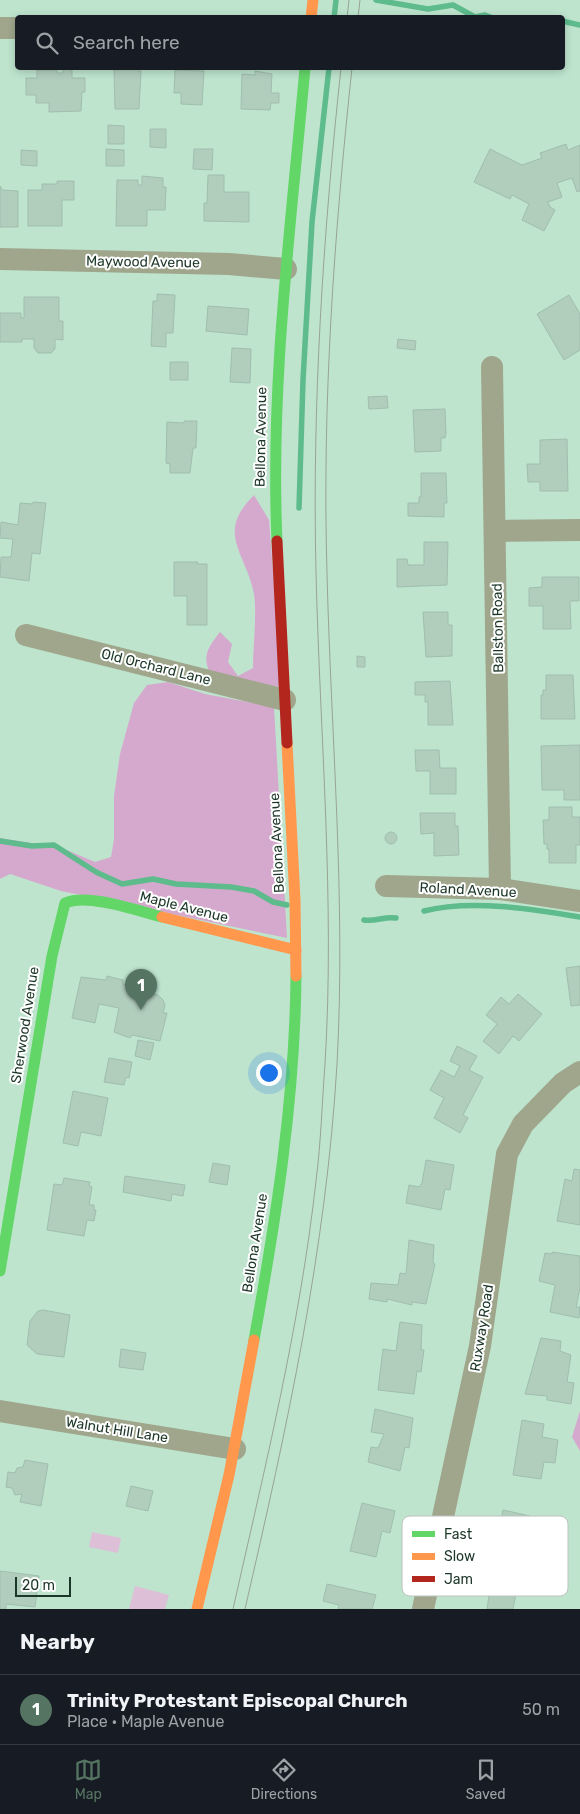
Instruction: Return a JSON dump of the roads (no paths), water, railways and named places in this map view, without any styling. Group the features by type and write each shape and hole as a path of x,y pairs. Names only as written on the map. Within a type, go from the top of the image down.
{"street":[{"path":"311,15 313,0"},
{"path":"0,28 15,28"},
{"name":"Bellona Avenue","path":"197,1609 235,1449 286,1150 294,1044 296,950 274,471 278,369 305,70"},
{"name":"Maywood Avenue","path":"0,259 229,264 286,269"},
{"name":"Ballston Road","path":"492,367 500,889"},
{"path":"496,531 580,530"},
{"name":"Old Orchard Lane","path":"26,634 285,700"},
{"name":"Roland Avenue","path":"386,886 500,889 580,901"},
{"name":"Maple Avenue","path":"65,904 70,901 99,902 296,950"},
{"name":"Sherwood Avenue","path":"0,1271 52,956 65,904"},
{"name":"Ruxway Road","path":"443,1516 480,1346 507,1154 523,1124 563,1083 580,1072"},
{"name":"Walnut Hill Lane","path":"0,1411 235,1449"},
{"name":"Ruxway Road","path":"422,1609 425,1596"}],"waterway":[{"path":"334,15 336,0"},
{"path":"376,0 428,9 453,5 471,15"},
{"path":"565,22 580,25"},
{"path":"299,508 303,380 312,222 329,70"},
{"path":"0,841 32,846 54,845 96,872 122,884 153,879 176,884 231,887 254,891 273,902 287,905"},
{"path":"424,911 442,907 481,906 522,908 580,917"},
{"path":"364,920 396,918"}],"tram line":[{"path":"347,15 349,0"},
{"path":"358,15 360,0"},
{"path":"233,1609 291,1342 301,1289 318,1166 328,1003 328,880 316,573 317,383 324,257 341,70"},
{"path":"245,1609 276,1473 303,1338 324,1202 332,1134 337,1064 340,941 339,880 327,573 326,446 335,257 352,70"}],"place":[{"name":"Trinity Protestant Episcopal Church","path":"141,1010"}]}
